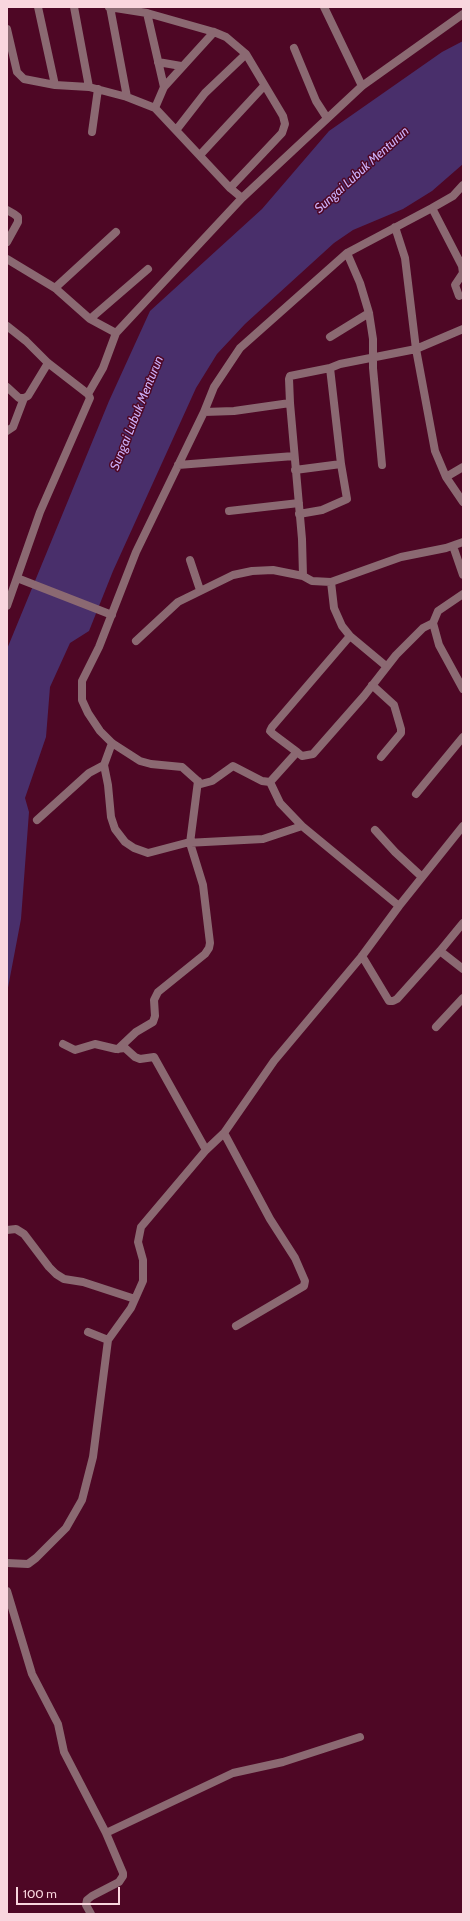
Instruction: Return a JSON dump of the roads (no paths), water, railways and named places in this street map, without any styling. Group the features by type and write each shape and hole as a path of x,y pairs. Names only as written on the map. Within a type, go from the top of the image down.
{"street":[{"path":"38,7 55,85"},
{"path":"74,7 89,87"},
{"path":"127,97 110,7 146,13 214,32 226,37 246,54 285,120 284,128 230,188"},
{"path":"324,7 362,86"},
{"path":"146,13 164,86"},
{"path":"88,394 103,368 116,333 242,198 362,86 463,14"},
{"path":"7,29 18,75 24,79 55,85 98,89 127,97 155,108 177,129 230,188 242,198"},
{"path":"155,108 164,86 214,32"},
{"path":"294,48 316,101 327,118"},
{"path":"177,129 205,93 246,54"},
{"path":"158,62 182,66"},
{"path":"200,155 264,86"},
{"path":"92,132 98,89"},
{"path":"270,782 262,781 235,766 206,783 201,784 182,767 151,764 140,761 112,743 100,731 88,713 82,700 82,681 99,647 109,614 136,552 204,412 214,387 240,348 347,253 453,196 463,185"},
{"path":"432,208 462,266 463,273 455,285 459,296"},
{"path":"7,210 18,218 18,222 7,242"},
{"path":"395,227 405,258 416,349 435,451 446,476 463,502"},
{"path":"55,288 116,232"},
{"path":"347,253 360,283 369,313 373,339 373,358 382,465"},
{"path":"7,259 55,288 90,319 116,333"},
{"path":"90,319 148,268"},
{"path":"330,337 369,313"},
{"path":"7,326 48,363 88,394 90,398 89,405 40,512 20,579 7,606"},
{"path":"303,576 302,539 290,403 290,376 330,368 340,364 416,349 463,330"},
{"path":"7,431 13,427 24,398 28,396 48,363"},
{"path":"299,514 322,510 347,500 341,464 330,368"},
{"path":"7,387 19,398 24,398"},
{"path":"204,412 234,411 290,403"},
{"path":"178,465 294,456"},
{"path":"295,470 341,464"},
{"path":"446,476 463,467"},
{"path":"229,511 299,503"},
{"path":"136,641 178,602 233,575 252,571 273,570 303,576 312,581 331,582 401,557 453,546 463,542"},
{"path":"453,546 463,575"},
{"path":"190,560 200,590"},
{"path":"20,579 109,614"},
{"path":"331,582 334,608 337,617 350,636 386,666"},
{"path":"463,594 438,611 433,623 439,645 463,689"},
{"path":"350,636 270,731 302,756 313,754 372,685 386,666 423,628 433,623"},
{"path":"372,685 394,704 401,729 401,734 381,757"},
{"path":"416,794 463,737"},
{"path":"112,743 104,765 108,785 111,817 115,829 125,842 134,848 148,852 190,843 263,839 302,826"},
{"path":"270,782 297,752"},
{"path":"37,820 89,773 104,765"},
{"path":"118,1049 136,1032 153,1022 156,1016 155,997 158,992 205,954 209,948 210,943 203,885 190,843 198,781"},
{"path":"270,782 280,803 302,826 399,906"},
{"path":"7,1563 28,1564 36,1558 66,1528 82,1500 93,1457 108,1340 126,1316 143,1281 142,1260 138,1242 141,1227 206,1150 224,1133 274,1061 362,956 399,906 463,826"},
{"path":"375,830 395,852 422,877"},
{"path":"362,956 389,1001 393,1001 397,999 440,952 463,923"},
{"path":"440,952 463,969"},
{"path":"436,1027 463,998"},
{"path":"63,1044 75,1050 95,1044 118,1049 125,1048 135,1057 140,1059 151,1056 156,1059 206,1150"},
{"path":"224,1133 270,1219 295,1258 305,1281 304,1286 236,1326"},
{"path":"7,1230 16,1229 24,1234 56,1274 64,1279 83,1282 135,1299"},
{"path":"88,1332 108,1340"},
{"path":"7,1591 32,1674 58,1724 64,1752 106,1833 123,1876 119,1882 87,1900 86,1905 91,1914"},
{"path":"106,1833 233,1773 283,1762 360,1737"}],"water":[{"name":"Sungai Lubuk Menturun","path":"463,41 463,164 432,191 403,209 353,230 334,243 245,324 217,354 196,388 113,571 89,631 70,643 50,687 46,737 25,798 29,812 21,919 7,993 7,649 109,401 150,311 262,209 329,131 442,52"}]}
